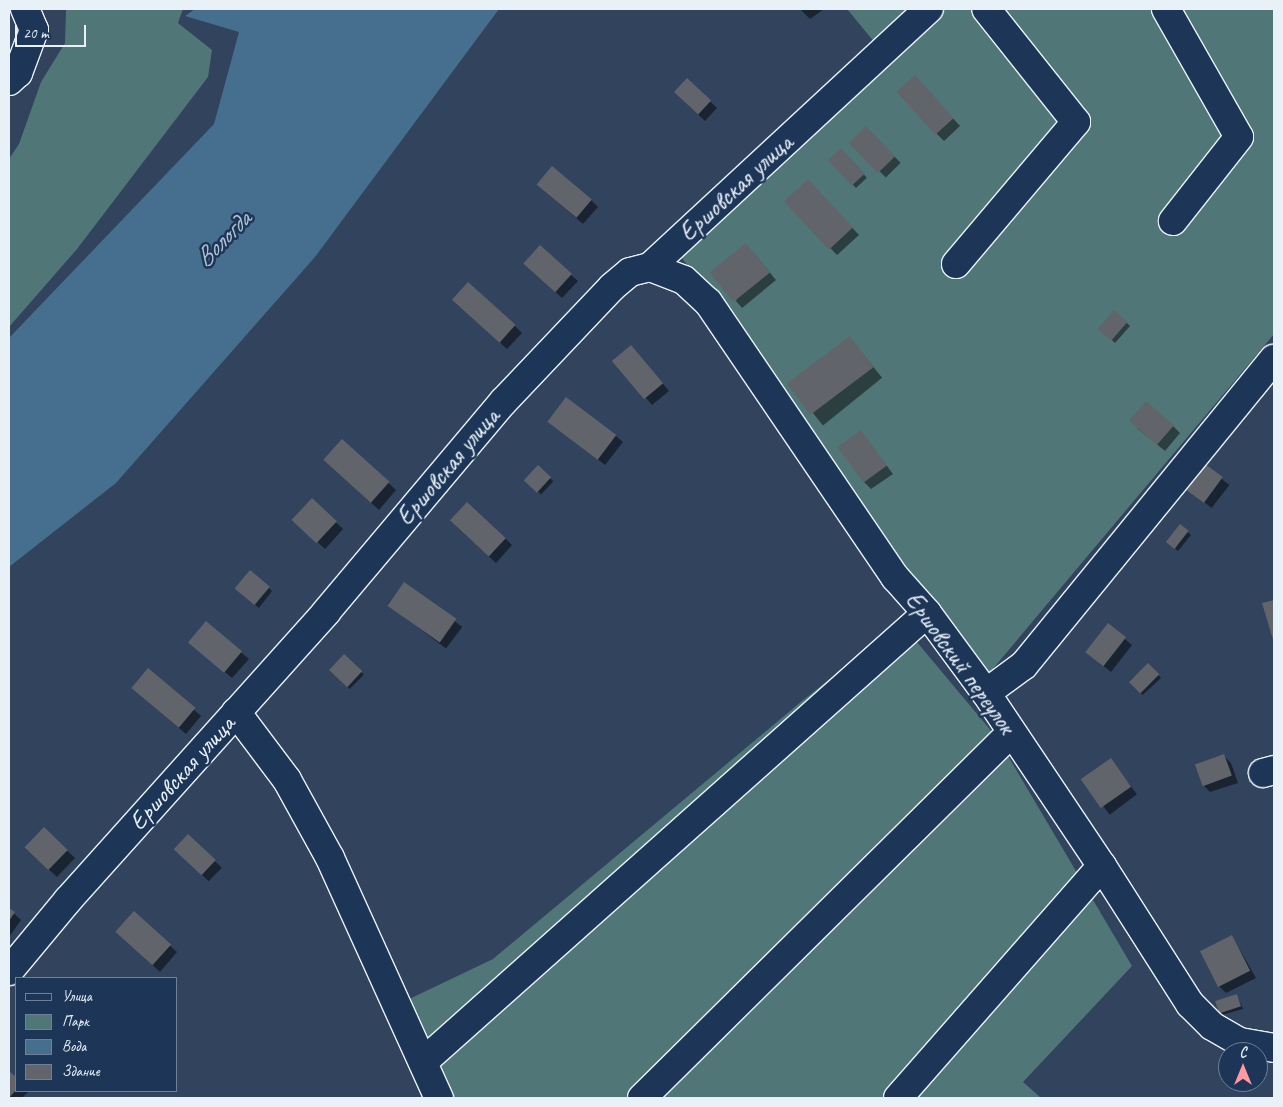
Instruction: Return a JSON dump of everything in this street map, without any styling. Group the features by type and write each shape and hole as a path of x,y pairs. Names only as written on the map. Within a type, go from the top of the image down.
{"street":[{"path":"9,82 18,73 34,30 25,9"},
{"name":"Ершовская улица","path":"9,971 326,612 503,402 612,287 630,272 650,267 929,9"},
{"path":"956,264 1076,122 986,9"},
{"path":"1166,9 1239,136 1173,221"},
{"name":"Ершовский переулок","path":"650,267 684,280 708,302 895,577 927,613 986,693 1102,866 1190,1004 1212,1026 1240,1042 1274,1048"},
{"path":"986,693 1024,666 1274,359"},
{"path":"423,1062 927,613"},
{"path":"236,712 287,780 320,841 439,1098"},
{"path":"642,1098 1012,732"},
{"path":"898,1098 1102,866"}],"green space":[{"path":"66,9 183,9 178,23 212,50 208,77 77,249 9,327 9,159 19,144 41,82 65,43"},
{"path":"847,9 1274,9 1274,334 986,677 871,528 680,255 885,55"},
{"path":"901,623 998,739 1132,966 1023,1082 1041,1098 450,1098 403,1002 493,959 802,701"}],"water":[{"name":"Вологда","path":"195,9 499,9 315,257 116,483 9,567 9,338 214,124 239,32 185,16"}],"building":[{"path":"915,75 954,118 935,135 896,92"},
{"path":"687,78 711,101 698,114 674,92"},
{"path":"866,126 895,156 878,173 849,143"},
{"path":"841,148 865,174 852,186 828,160"},
{"path":"552,166 592,199 576,218 537,184"},
{"path":"808,179 853,227 829,250 784,202"},
{"path":"746,243 770,273 733,302 709,273"},
{"path":"540,245 572,274 555,292 523,264"},
{"path":"468,282 516,325 500,343 452,300"},
{"path":"1114,310 1128,322 1111,341 1098,329"},
{"path":"850,336 873,367 810,415 787,384"},
{"path":"631,345 663,383 644,399 612,361"},
{"path":"566,397 616,435 598,460 547,422"},
{"path":"1146,401 1174,425 1157,445 1129,421"},
{"path":"861,430 887,466 863,483 838,447"},
{"path":"342,439 390,482 371,503 323,460"},
{"path":"1205,464 1223,477 1204,503 1186,490"},
{"path":"538,465 551,477 537,493 524,480"},
{"path":"312,498 337,521 316,543 292,520"},
{"path":"467,502 506,538 489,556 450,520"},
{"path":"1180,524 1189,531 1175,549 1166,542"},
{"path":"250,570 270,587 254,605 235,588"},
{"path":"404,582 456,619 440,642 387,606"},
{"path":"1274,600 1274,643 1262,603"},
{"path":"206,621 242,651 224,673 188,642"},
{"path":"1108,623 1126,637 1103,666 1085,652"},
{"path":"344,654 362,671 347,687 329,670"},
{"path":"1148,663 1159,674 1140,693 1129,682"},
{"path":"148,668 195,708 179,728 131,688"},
{"path":"1224,754 1232,776 1203,786 1195,765"},
{"path":"1111,758 1131,787 1101,808 1081,779"},
{"path":"44,827 68,850 48,870 25,847"},
{"path":"188,834 216,860 201,875 174,849"},
{"path":"9,908 15,912 9,921"},
{"path":"134,911 171,944 152,965 115,932"},
{"path":"1232,935 1250,971 1218,987 1200,951"},
{"path":"1237,994 1241,1006 1219,1013 1215,1001"},
{"path":"9,1071 15,1076 15,1091 9,1098"}]}
